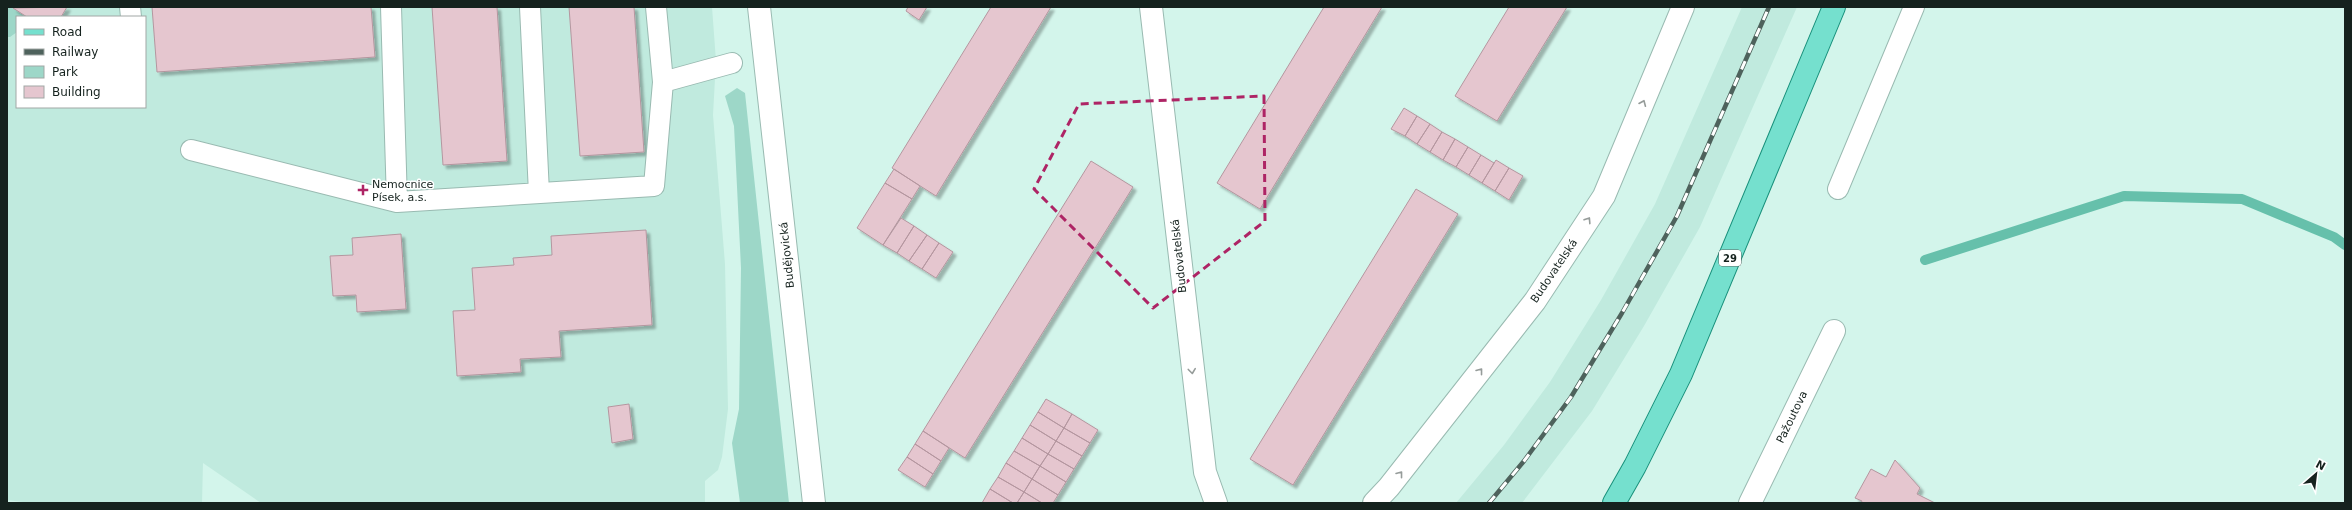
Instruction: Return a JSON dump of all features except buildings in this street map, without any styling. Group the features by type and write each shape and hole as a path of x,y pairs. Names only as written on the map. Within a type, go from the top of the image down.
{"main road":[{"name":"29","path":"1614,503 1635,466 1681,374 1834,7"}],"street":[{"name":"Budějovická","path":"759,7 814,503"},
{"name":"Budovatelská","path":"1151,7 1205,472 1216,503"},
{"name":"Budovatelská","path":"1374,503 1389,487 1535,301 1604,196 1683,7"},
{"name":"Pažoutova","path":"1750,503 1834,331"}],"lane":[{"path":"391,7 397,202"},
{"path":"530,7 539,193"},
{"path":"192,150 397,202 654,186 663,82 656,7"},
{"path":"1838,189 1914,7"},
{"path":"663,82 732,63"}],"highlighted area":[{"path":"1264,96 1265,221 1153,308 1034,189 1079,104"}],"shaded area":[{"name":"Nemocnice Písek, a.s.","path":"7,7 712,7 716,61 713,115 725,264 728,409 722,457 718,470 705,481 705,503 261,503 203,463 202,503 31,503 7,500"},
{"path":"1742,7 1797,7 1700,227 1644,326 1592,411 1522,503 1456,503 1504,445 1550,382 1601,300 1655,204"}],"green space":[{"path":"7,7 51,7 38,16 16,16 16,33 10,37 7,37"},
{"path":"737,88 745,93 789,503 740,503 732,443 739,409 741,268 734,126 725,96"}],"waterway":[{"path":"1925,260 2124,196 2242,199 2334,237 2345,245"}],"railway":[{"path":"1489,503 1524,461 1571,397 1622,313 1677,216 1769,7"}],"place":[{"name":"Nemocnice Písek, a.s.","path":"363,190"}]}
